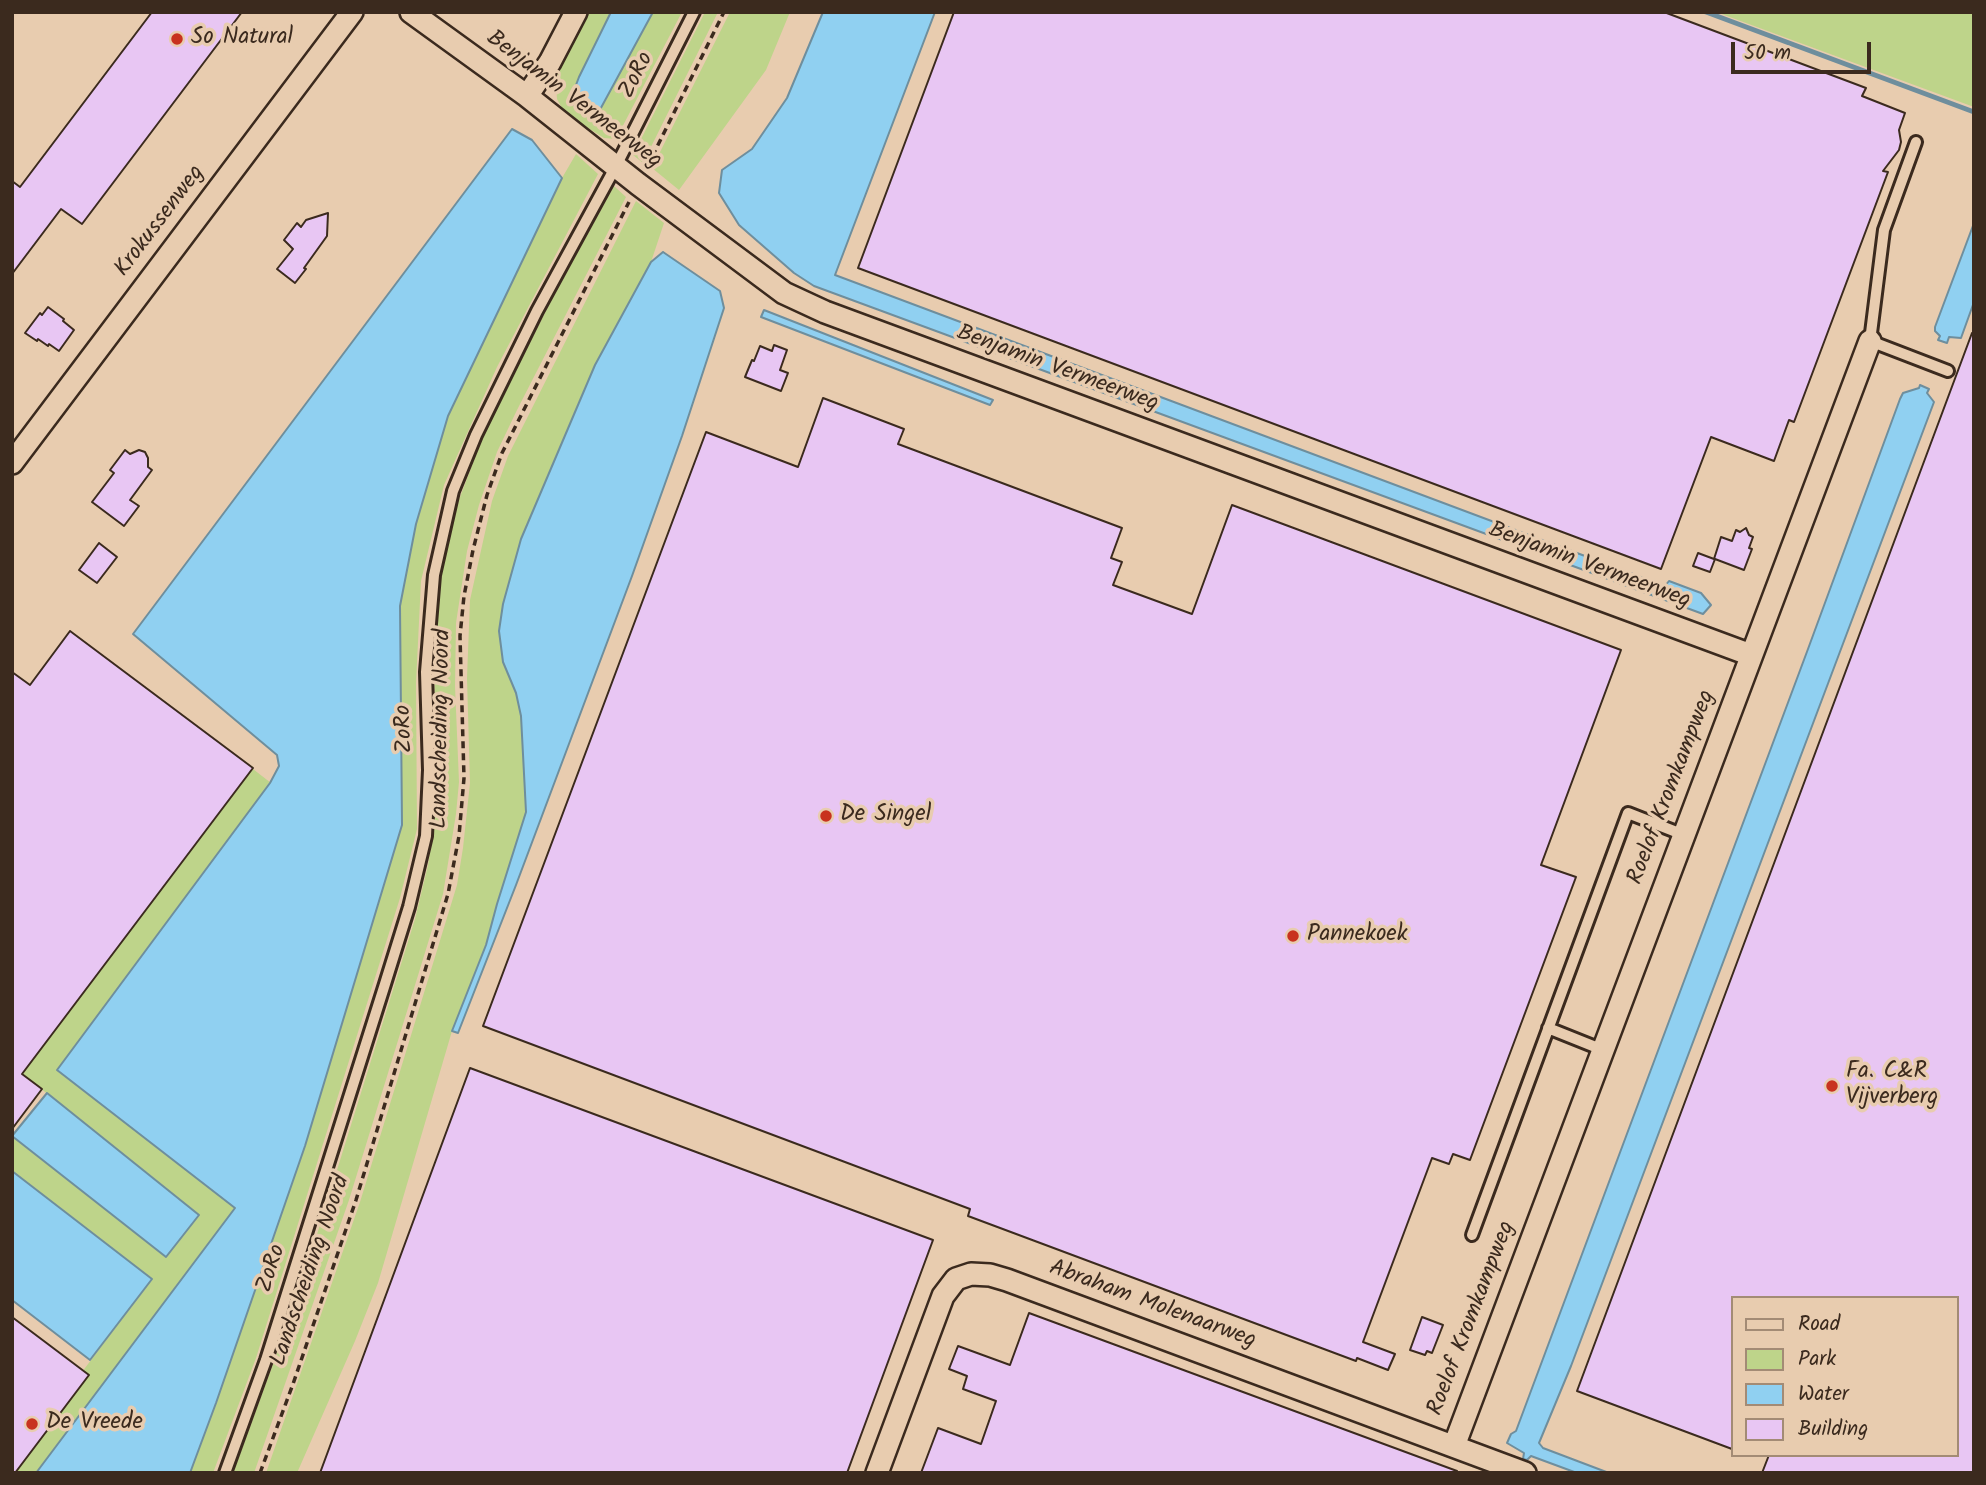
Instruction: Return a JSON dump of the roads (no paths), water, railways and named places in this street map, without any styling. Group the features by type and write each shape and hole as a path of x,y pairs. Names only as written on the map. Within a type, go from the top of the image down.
{"street":[{"name":"Krokussenweg","path":"12,463 352,12"},
{"name":"Benjamin Vermeerweg","path":"411,12 527,96 638,184 784,293 825,312 1751,655"},
{"path":"527,96 550,62 576,12"},
{"name":"Roelof Kromkampweg","path":"1454,1446 1870,341"},
{"name":"Abraham Molenaarweg","path":"877,1473 943,1296 956,1279 971,1274 990,1275 1007,1280 1525,1473"}],"lane":[{"name":"ZoRo","path":"225,1473 266,1360 344,1114 409,907 426,836 429,770 426,672 434,575 453,491 476,435 537,311 694,12"},
{"name":"Roelof Kromkampweg","path":"1870,341 1884,230 1916,142"},
{"path":"1870,341 1948,371"},
{"path":"1472,1235 1628,813 1684,835"},
{"path":"1548,1028 1603,1050"}],"water":[{"path":"611,12 653,12 596,117 583,108 580,111 570,101"},
{"path":"823,12 935,12 835,275 1665,586 1669,581 1701,593 1711,605 1703,614 814,286 794,273 739,225 719,193 722,170 752,149 787,98"},
{"path":"512,129 532,140 562,178 448,416 416,524 400,606 402,825 305,1146 216,1403 190,1473 36,1473 235,1208 57,1070 270,783 279,766 277,755 133,634"},
{"path":"1974,223 1974,302 1961,338 1949,337 1947,343 1938,340 1940,336 1935,327"},
{"path":"663,252 720,291 724,308 632,576 458,1033 452,1031 486,945 526,812 521,716 516,693 503,662 499,631 503,604 521,539 595,365 651,262"},
{"path":"764,310 993,400 990,405 761,317"},
{"path":"1920,385 1929,389 1927,393 1934,402 1571,1366 1539,1443 1543,1448 1609,1473 1577,1473 1531,1456 1527,1460 1523,1459 1524,1453 1507,1443 1511,1434 1516,1431 1900,399 1903,393 1919,388"},
{"path":"47,1093 199,1215 166,1257 12,1136"},
{"path":"12,1171 152,1279 90,1360 12,1300"}],"waterway":[{"path":"1706,12 1974,112"}],"place":[{"name":"So Natural","path":"177,39"},
{"name":"De Singel","path":"826,816"},
{"name":"Pannekoek","path":"1293,936"},
{"name":"Fa. C&R Vijverberg","path":"1832,1086"},
{"name":"De Vreede","path":"32,1424"}]}
